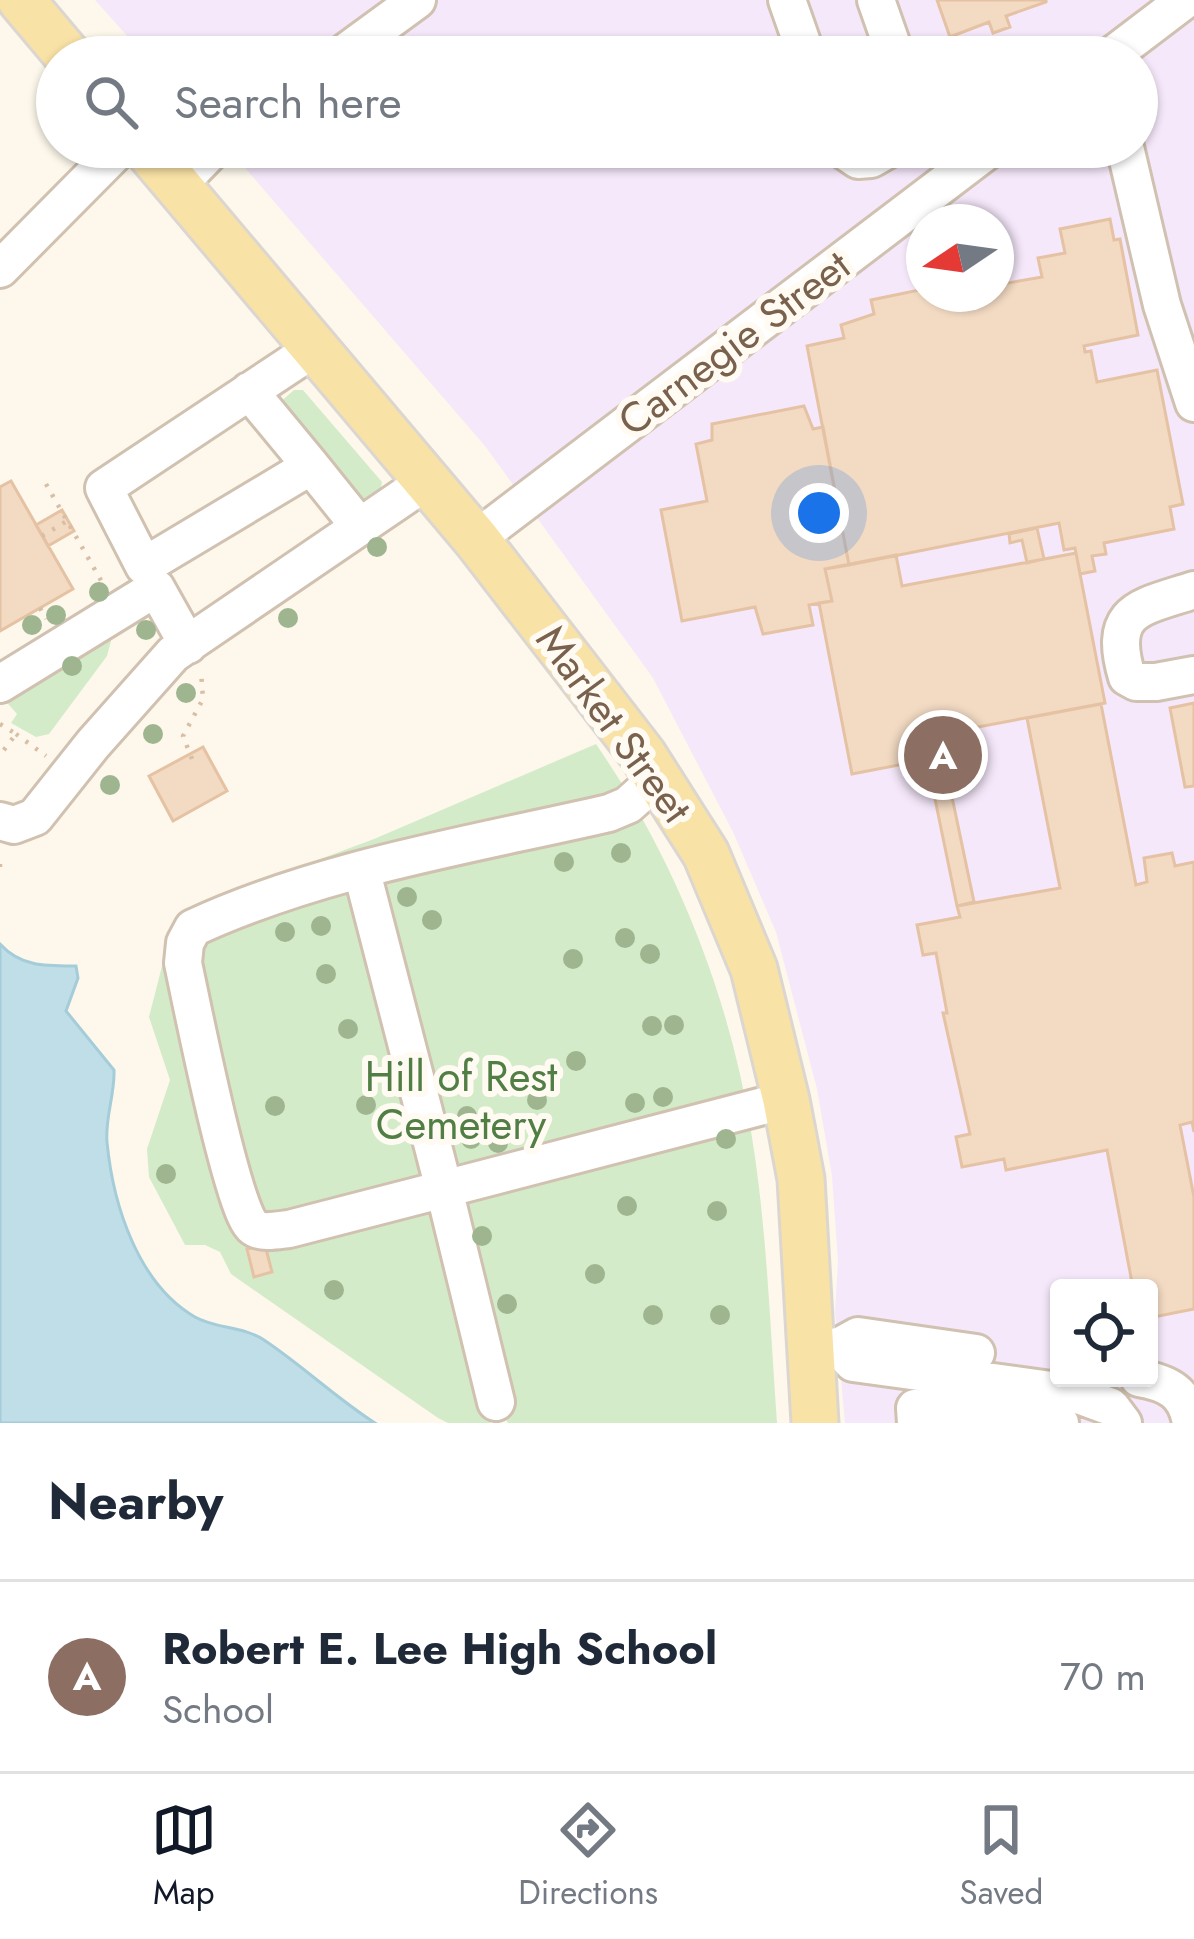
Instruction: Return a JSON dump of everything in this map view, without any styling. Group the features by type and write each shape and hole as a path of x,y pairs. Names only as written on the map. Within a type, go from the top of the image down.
{"main road":[{"path":"21,0 51,36"},
{"name":"Market Street","path":"164,168 476,539 658,778 706,854 754,969 801,1179 824,1346 814,1423"}],"street":[{"path":"368,36 417,0"},
{"path":"788,0 800,36"},
{"path":"876,0 889,36"},
{"path":"1138,36 1185,0"},
{"path":"0,269 100,168"},
{"path":"178,185 195,168"},
{"name":"Carnegie Street","path":"476,539 964,168"},
{"path":"1130,168 1162,305 1193,392"},
{"path":"186,646 104,488 315,348"},
{"path":"249,391 360,527"},
{"path":"0,684 311,466"},
{"path":"2,826 34,818 173,654 427,481"},
{"path":"1194,590 1132,613 1122,624 1119,640 1126,677 1136,682 1194,675"},
{"path":"658,778 628,805 609,813 470,842 229,912 193,928 185,943 186,976 242,1213 253,1227 278,1231 786,1100"},
{"path":"362,872 496,1402"},
{"path":"824,1346 854,1363 1111,1407 1123,1423"},
{"path":"1158,1381 1188,1401"},
{"path":"916,1423 915,1408 985,1419 1063,1401"}],"path":[{"path":"46,484 108,594"},
{"path":"42,536 67,521"},
{"path":"186,646 204,685 203,699 183,736 192,759"},
{"path":"0,724 16,734 0,755"}],"shaded area":[{"path":"95,0 1194,0 1194,1423 845,1423 835,1312 838,1262 832,1176 817,1089 776,932 733,832 653,678 485,446 245,168 1158,168 1158,36 127,36"}],"green space":[{"path":"294,390 303,390 382,482 380,493 363,506 278,404"},
{"path":"105,630 111,641 107,656 49,734 36,737 11,723 17,714 3,698"},
{"name":"Hill of Rest Cemetery","path":"596,744 674,881 729,1029 756,1167 777,1423 508,1423 501,1412 491,1417 491,1423 448,1423 231,1274 220,1252 205,1245 185,1245 149,1177 147,1149 170,1080 149,1017 172,927 208,901 374,839"}],"water":[{"path":"0,944 25,961 76,966 78,978 66,1011 114,1070 107,1132 115,1191 132,1241 158,1285 195,1317 264,1340 375,1423 0,1423"}],"building":[{"path":"937,0 1046,0 1006,16 1010,27 993,33 989,22 950,36"},
{"path":"1110,219 1114,240 1120,239 1138,335 1084,346 1085,352 1091,351 1097,382 1157,370 1183,504 1170,507 1174,529 1104,543 1106,554 1092,556 1095,571 1080,574 1075,548 1064,550 1059,523 849,565 807,346 844,338 841,325 874,314 871,300 906,293 906,312 1014,312 1014,282 1042,277 1038,258 1065,253 1060,229"},
{"path":"804,406 813,429 823,427 849,565 825,569 832,601 809,605 813,625 763,634 755,607 682,621 661,510 707,501 696,444 712,440 712,424"},
{"path":"11,481 73,589 0,631 0,487"},
{"path":"62,510 74,531 48,546 36,525"},
{"path":"1037,528 1044,559 1027,563 1022,540 1010,543 1009,534"},
{"path":"1076,553 1105,703 925,737 930,759 852,774 819,603 832,601 825,569 896,555 902,586"},
{"path":"1194,703 1194,786 1185,787 1170,708"},
{"path":"1101,704 1136,885 1147,882 1144,858 1172,853 1175,866 1194,862 1194,1132 1192,1122 1180,1125 1194,1197 1194,1309 1158,1316 1158,1279 1131,1279 1107,1150 1006,1170 1004,1159 962,1167 956,1137 970,1134 943,1013 947,1013 936,953 923,955 917,925 960,917 957,906 1060,888 1027,718"},
{"path":"939,735 974,902 957,906 927,760 925,737"},
{"path":"203,747 227,791 173,821 149,776"},
{"path":"265,1245 272,1272 254,1277 247,1249"}],"place":[{"name":"Robert E. Lee High School","path":"943,755"}]}
